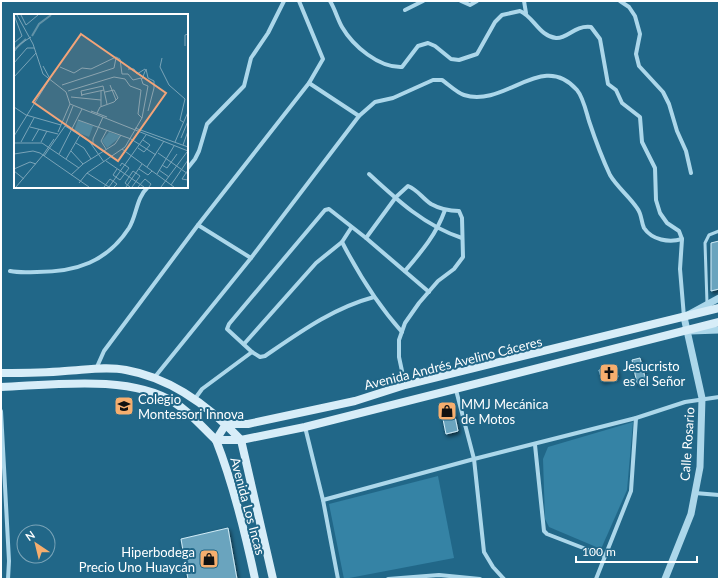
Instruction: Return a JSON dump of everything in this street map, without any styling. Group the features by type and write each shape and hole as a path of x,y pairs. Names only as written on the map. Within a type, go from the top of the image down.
{"main road":[{"name":"Avenida Andrés Avelino Cáceres","path":"226,424 248,424 354,401 405,385 554,350 719,308"},
{"name":"Avenida Andrés Avelino Cáceres","path":"216,440 241,440 305,428 719,322"},
{"path":"554,350 558,364"},
{"path":"1,373 33,374 96,369 126,370 154,378 177,389 226,424 241,440"},
{"path":"1,387 90,383 145,390 176,404 199,423 216,440 226,424"},
{"path":"354,401 357,415"},
{"name":"Avenida Los Incas","path":"216,440 230,476 247,539 255,579"},
{"name":"Avenida Los Incas","path":"241,440 273,579"}],"street":[{"path":"188,168 196,159 207,124 244,86 251,58 268,33 284,1"},
{"path":"96,369 104,351 198,225 309,82 323,59 299,1"},
{"path":"330,1 342,26 350,38 359,47 383,63 392,67 402,67 418,46 428,43 435,46 451,59 459,60 477,54 495,22 502,15 520,11 532,19 535,26 556,38 563,37 583,26 591,27 596,31 601,46 603,64 608,84 616,90 622,103 640,117 642,142 655,168 656,200 660,213 667,223 679,231 682,239 680,269 684,318"},
{"path":"405,10 423,1"},
{"path":"461,1 470,5 477,1"},
{"path":"524,1 526,14"},
{"path":"620,1 630,7 635,16 640,34 636,54 639,66 663,92 669,104 677,131 686,151 691,173"},
{"path":"154,378 251,258 359,116 375,102 393,98 433,80 442,80 463,95 485,98 500,94 520,83 543,75 567,80 578,92 611,176 641,214 644,227 649,234 669,242 682,239"},
{"path":"309,82 359,116"},
{"path":"369,174 421,219 462,238"},
{"path":"366,238 396,197 408,186 415,188 431,204 445,210 459,211 461,214 463,257 460,263 448,275 438,281 428,292 405,323 399,340 399,357 405,385"},
{"path":"10,271 24,273 53,272 75,269 92,262 114,247 130,227 142,192 147,188"},
{"path":"374,297 352,303 330,313 265,356 260,357 252,352 230,334 227,329 229,324 325,210 329,209 334,211 351,228 366,238 428,292"},
{"path":"405,271 438,228 445,210"},
{"path":"198,225 251,258"},
{"path":"244,344 316,263 342,242 351,228"},
{"path":"342,242 359,275 374,297 402,332"},
{"name":"Avenida Andrés Avelino Cáceres","path":"684,318 719,298"},
{"name":"Calle Rosario","path":"665,579 691,514 700,467 702,398 684,318"},
{"name":"Avenida Andrés Avelino Cáceres","path":"688,331 719,330"},
{"path":"194,400 202,389 252,352"},
{"path":"456,390 474,459 484,552 493,567 504,579"},
{"path":"323,500 474,459 535,445 636,418 702,398 719,397"},
{"path":"1,411 9,561 8,579"},
{"path":"596,579 631,491 636,418"},
{"path":"305,428 323,500 338,579"},
{"path":"535,445 544,531 547,534 604,556"},
{"path":"695,493 719,495"},
{"path":"388,579 439,575 480,579"}],"lane":[{"path":"707,305 705,243 709,235 719,231"}],"shaded area":[{"path":"633,422 627,490 601,549 549,527 545,519 543,459 548,447"},
{"path":"438,476 454,558 344,579 329,504"}],"building":[{"path":"719,241 719,289 711,291 711,243"},
{"path":"640,358 646,381 637,383 632,360"},
{"name":"Jesucristo es el Señor","path":"615,365 618,377 602,381 599,370"},
{"path":"453,407 458,431 446,434 441,409"},
{"name":"Hiperbodega Precio Uno Huaycán","path":"228,528 237,579 188,579 181,539"}],"place":[{"name":"Jesucristo es el Señor","path":"609,373"},
{"name":"Colegio Montessori Innova","path":"124,406"},
{"name":"MMJ Mecánica de Motos","path":"447,411"},
{"name":"Hiperbodega Precio Uno Huaycán","path":"209,559"}]}
